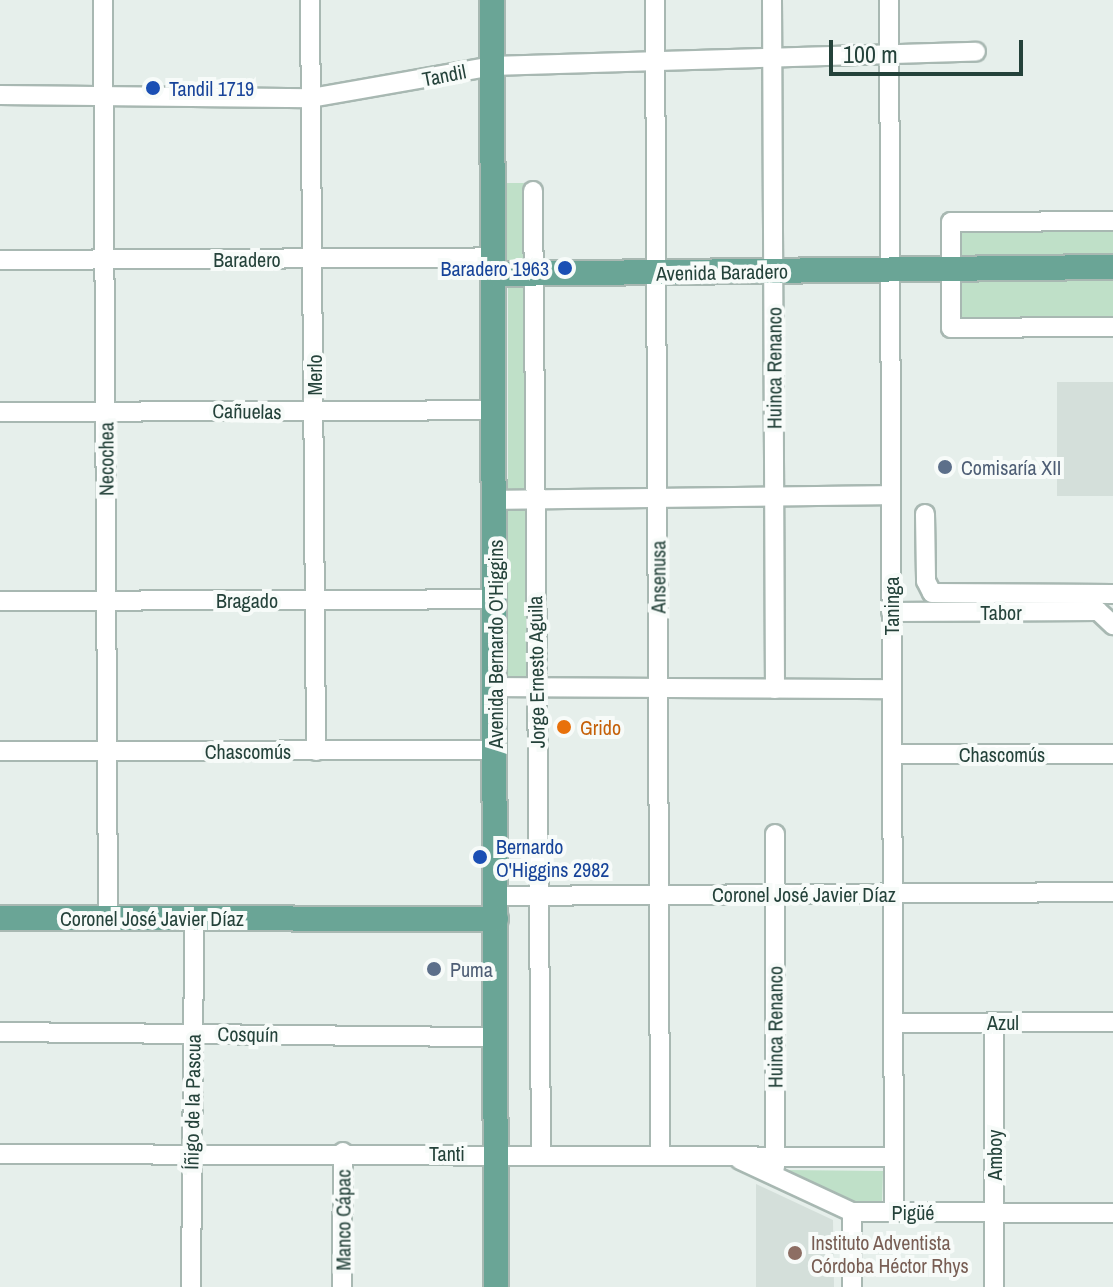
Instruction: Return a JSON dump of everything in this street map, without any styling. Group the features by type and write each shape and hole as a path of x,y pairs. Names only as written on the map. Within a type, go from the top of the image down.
{"main road":[{"name":"Avenida Bernardo O'Higgins","path":"492,0 496,1287"},
{"name":"Avenida Baradero","path":"493,266 533,275 1113,267"},
{"name":"Coronel José Javier Díaz","path":"0,918 194,918 496,907"}],"street":[{"name":"Necochea","path":"103,0 108,918"},
{"name":"Merlo","path":"310,0 316,751"},
{"name":"Ansenusa","path":"655,0 660,1154"},
{"name":"Huinca Renanco","path":"772,0 775,689"},
{"name":"Taninga","path":"889,0 894,1212"},
{"name":"Tandil","path":"0,95 311,98 492,66 976,52"},
{"name":"Jorge Ernesto Aguila","path":"533,191 541,1153"},
{"path":"1113,221 951,222 951,328 1113,327"},
{"name":"Baradero","path":"0,260 313,258 493,266"},
{"name":"Cañuelas","path":"0,412 494,410"},
{"path":"494,500 891,495"},
{"path":"925,514 926,581 932,593 1040,603 1113,594"},
{"name":"Bragado","path":"0,601 494,599"},
{"name":"Tabor","path":"891,612 1040,603 1098,611 1111,621"},
{"path":"495,687 892,689"},
{"name":"Chascomús","path":"0,751 495,750"},
{"name":"Chascomús","path":"892,754 1113,754"},
{"name":"Huinca Renanco","path":"775,834 775,1164"},
{"name":"Coronel José Javier Díaz","path":"496,907 538,896 1113,892"},
{"name":"Íñigo de la Pascua","path":"191,1287 194,918"},
{"name":"Azul","path":"893,1023 1113,1022"},
{"name":"Amboy","path":"994,1023 994,1287"},
{"name":"Cosquín","path":"0,1032 496,1037"},
{"name":"Manco Cápac","path":"342,1287 343,1152"},
{"name":"Tanti","path":"0,1154 660,1154 726,1155 775,1164 894,1157"},
{"name":"Pigüé","path":"775,1164 852,1212 1113,1213"},
{"path":"852,1212 852,1287"}],"shaded area":[{"path":"1057,382 1113,382 1113,496 1057,496"},
{"name":"Instituto Adventista Córdoba Héctor Rhys","path":"756,1184 833,1220 834,1287 756,1287"}],"green space":[{"path":"504,183 524,183 524,268 504,268"},
{"path":"955,228 1113,228 1113,261 955,261"},
{"path":"957,274 1113,274 1113,320 957,320"},
{"path":"508,282 532,282 532,489 508,489"},
{"path":"503,503 530,503 530,684 503,684"},
{"path":"786,1170 883,1171 882,1206 857,1205"}],"place":[{"name":"Tandil 1719","path":"153,88"},
{"name":"Baradero 1963","path":"565,268"},
{"name":"Comisaría XII","path":"945,467"},
{"name":"Grido","path":"564,727"},
{"name":"Bernardo O'Higgins 2982","path":"480,857"},
{"name":"Puma","path":"434,969"},
{"name":"Instituto Adventista Córdoba Héctor Rhys","path":"795,1253"}]}
